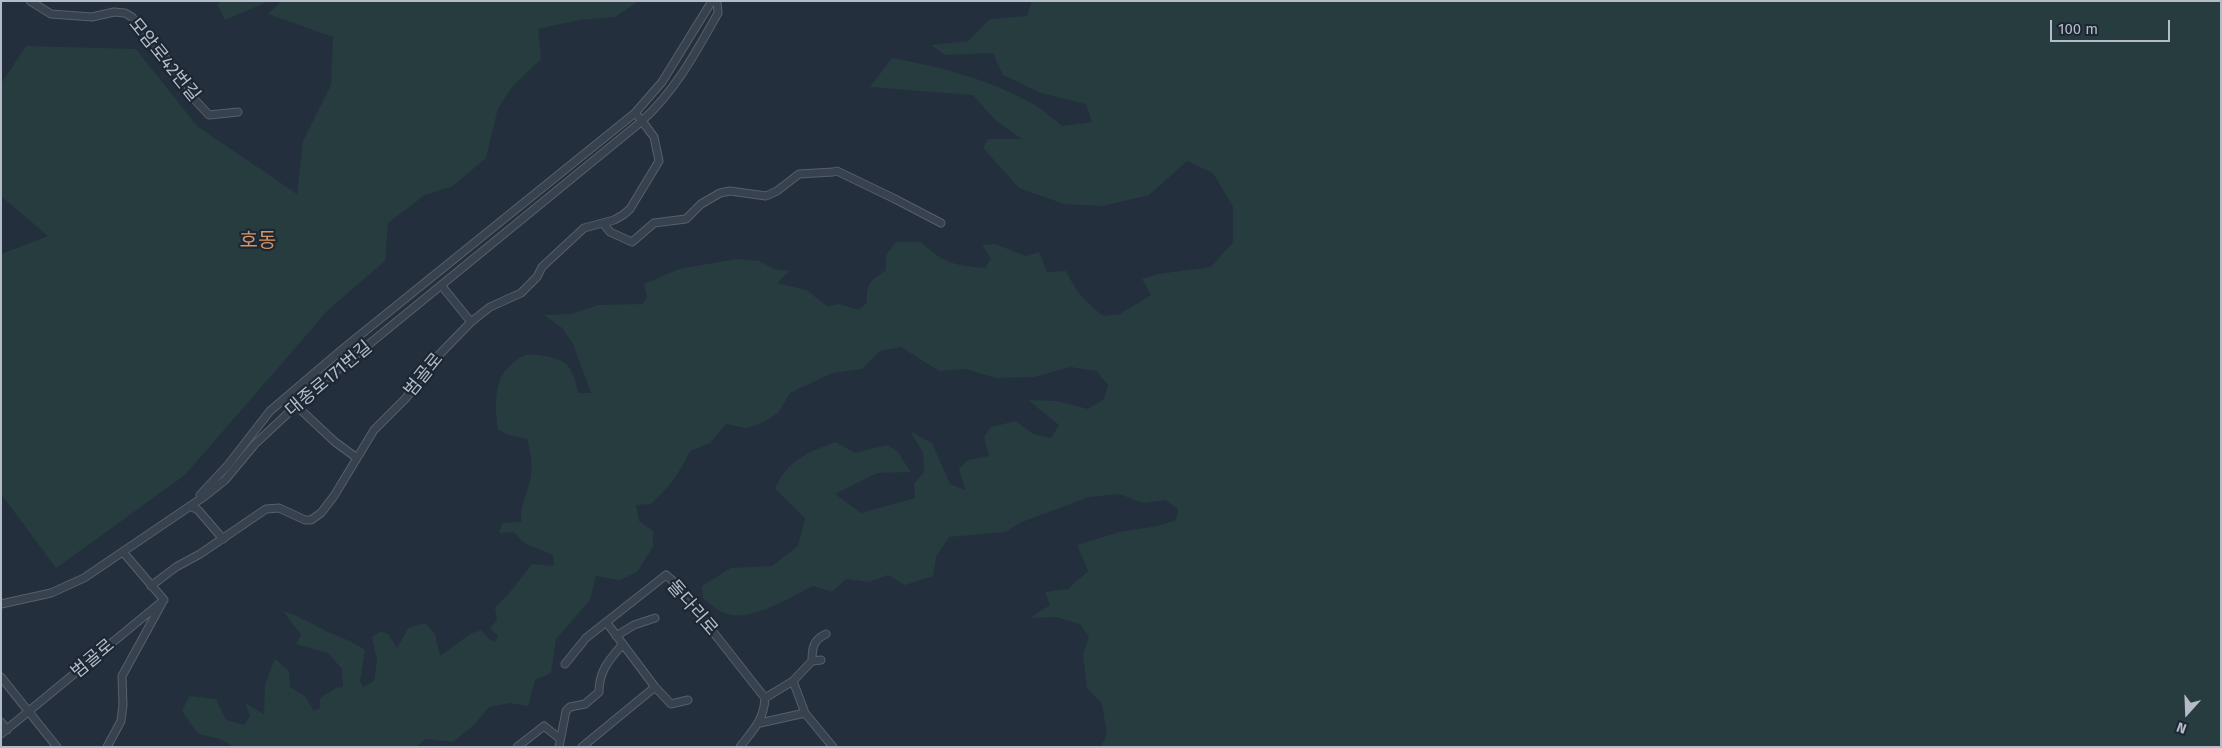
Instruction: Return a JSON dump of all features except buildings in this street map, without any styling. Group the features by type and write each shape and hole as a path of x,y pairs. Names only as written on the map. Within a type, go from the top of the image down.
{"street":[{"name":"모암로42번길","path":"30,1 52,14 92,17 114,12 125,13 132,18 186,83 195,100 209,115 238,112"},
{"path":"223,539 198,510 190,506 228,465 270,411 359,335 635,113 662,82 712,1"},
{"name":"대종로171번길","path":"1,604 51,593 84,578 190,506 224,480 255,444 296,406 662,103 690,64 718,12 717,1"},
{"path":"635,113 642,121"},
{"name":"범골로","path":"151,586 176,567 272,507 305,520 316,518 334,496 380,423 406,398 434,360 471,322 490,307 521,293 537,277 542,267 584,228 614,220 630,209 659,161 654,137 642,121"},
{"path":"603,222 610,232 632,242 654,224 686,218 701,204 720,193 730,191 766,196 777,191 799,174 837,171 941,223"},
{"path":"441,285 471,322"},
{"path":"287,397 335,442 357,458"},
{"path":"107,747 121,721 124,705 122,676 164,600 123,552"},
{"name":"돌다리로","path":"564,664 586,638 607,624 666,576 673,581 764,698"},
{"name":"범골로","path":"1,722 4,732 164,600"},
{"name":"돌다리로","path":"616,636 634,625 655,618"},
{"path":"607,624 654,687 671,704 688,700"},
{"path":"812,661 812,648 819,637 826,634"},
{"path":"559,747 559,738 566,711 570,707 585,704 599,692 599,678 603,669 622,645"},
{"path":"740,747 760,723 764,710 764,698 794,681 812,661 821,660"},
{"path":"1,677 57,747"},
{"path":"794,681 805,713 832,747"},
{"path":"582,747 654,687"},
{"path":"760,723 805,713"},
{"path":"517,747 544,726 559,738"}],"green space":[{"path":"221,1 269,1 225,20 217,4"},
{"path":"281,1 639,1 615,17 579,20 538,29 541,59 512,87 498,108 486,158 453,186 425,195 388,223 385,261 329,309 185,475 56,568 1,494 1,254 48,236 1,196 1,84 26,46 136,49 197,126 297,194 303,141 331,85 333,37 268,14"},
{"path":"1032,1 2221,1 2221,747 1101,747 1107,734 1102,704 1087,688 1083,654 1089,637 1080,624 1056,617 1030,618 1050,605 1045,592 1068,589 1088,571 1077,545 1119,532 1158,526 1176,520 1178,509 1165,500 1143,503 1119,494 1089,497 1022,522 1005,532 949,537 936,557 933,576 905,585 888,575 869,582 846,579 832,592 813,586 769,608 744,615 732,615 722,612 714,608 703,598 702,586 731,568 772,566 798,546 805,518 775,489 792,464 816,449 836,442 855,453 887,445 897,451 911,472 877,473 835,494 861,513 915,498 914,484 924,472 923,453 910,431 932,443 950,484 965,490 959,469 968,460 989,456 984,437 991,427 1016,421 1033,434 1051,438 1059,425 1028,400 1057,401 1088,409 1104,399 1108,385 1096,371 1070,367 1034,377 996,378 966,369 939,371 901,347 880,351 862,369 832,373 790,393 778,413 762,423 746,428 726,424 710,443 690,451 669,486 651,504 636,505 639,521 653,531 653,547 637,572 620,580 596,576 590,600 556,639 551,673 535,680 528,706 510,703 489,707 474,725 453,742 426,739 416,747 234,747 220,739 198,734 182,711 189,696 216,699 226,720 244,725 250,716 245,703 264,714 265,684 275,659 289,671 290,687 305,696 314,711 320,708 320,698 336,688 343,687 342,669 328,653 296,644 301,635 283,611 300,617 365,650 360,681 363,687 374,681 377,661 372,637 381,631 389,635 397,648 408,628 425,623 435,634 440,656 470,634 481,630 489,639 495,642 498,636 490,628 497,620 495,607 507,596 532,564 554,566 553,555 526,544 513,532 499,533 502,523 521,522 522,508 530,482 532,466 527,439 509,435 498,430 496,401 500,379 509,367 521,357 525,355 544,356 560,360 569,368 574,376 578,393 591,393 573,344 562,328 544,315 572,314 598,305 642,304 647,298 644,284 679,269 737,259 759,261 774,269 790,271 777,283 806,290 827,306 840,304 858,310 867,303 867,291 870,284 886,270 886,255 896,242 921,242 937,255 950,262 985,268 991,259 982,245 995,244 1026,256 1039,252 1047,272 1066,271 1082,296 1104,316 1120,314 1151,295 1142,279 1158,274 1211,267 1233,242 1233,207 1213,173 1187,161 1149,195 1103,206 1064,204 1019,188 983,148 988,139 1022,139 996,121 973,95 870,87 892,58 928,65 998,87 1035,105 1062,126 1092,122 1086,104 1041,93 1003,75 993,53 945,55 931,45 968,41 990,19 1027,16"}],"district":[{"name":"호동","path":"258,241"}]}
